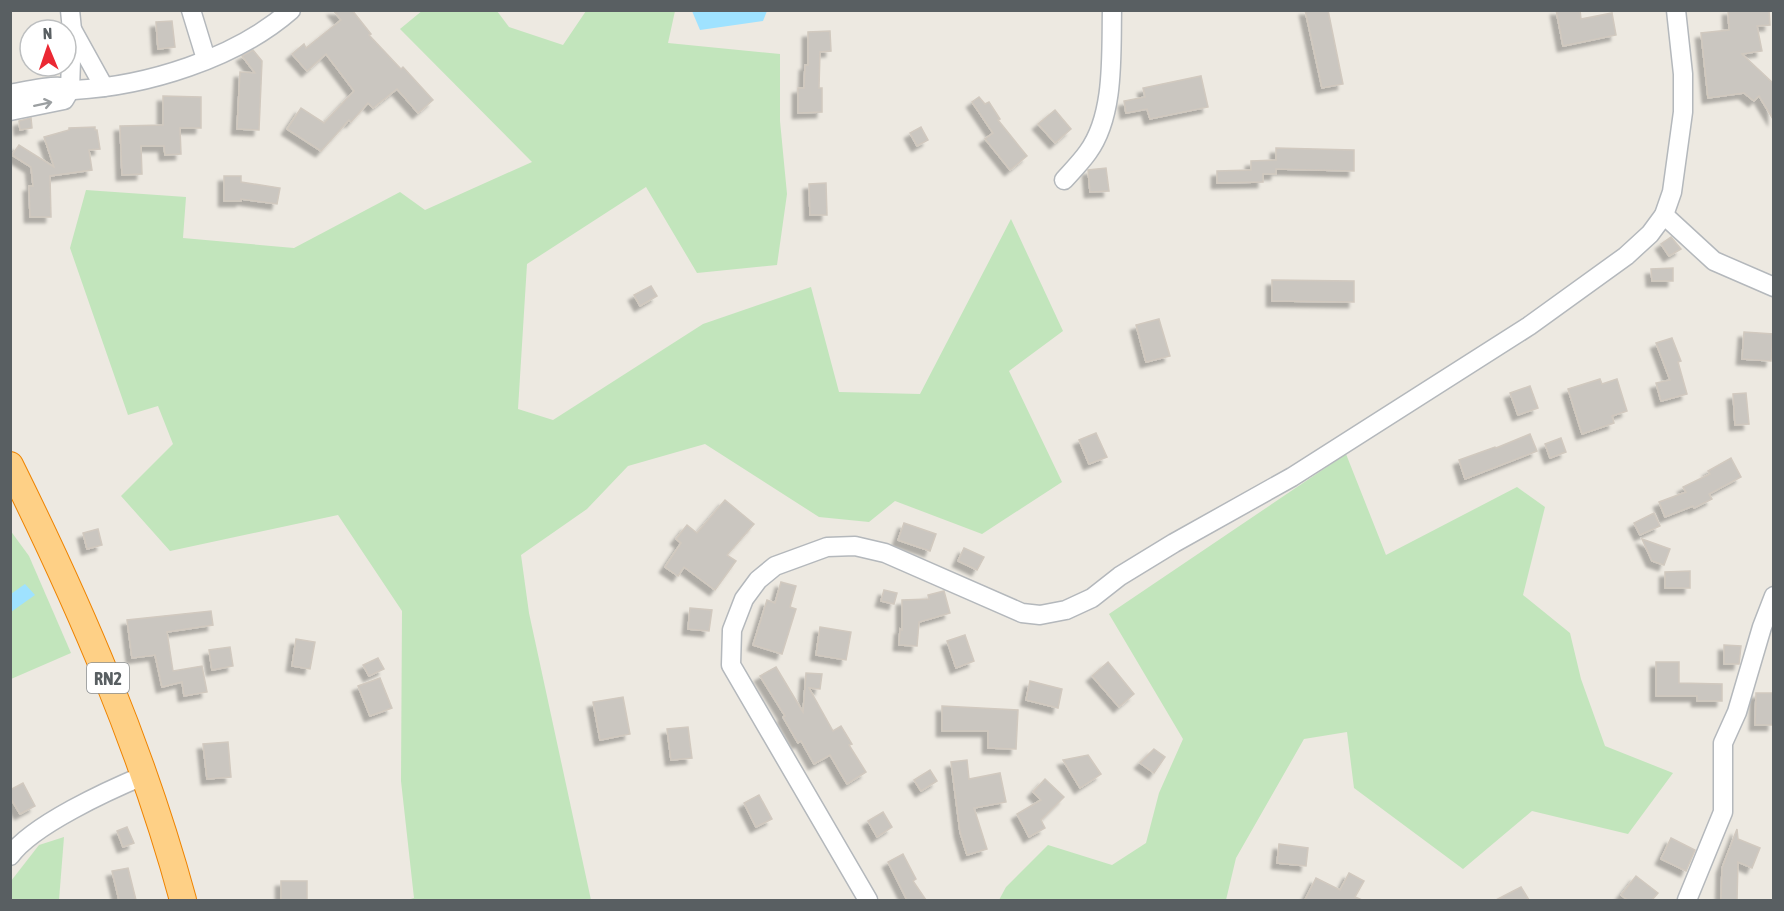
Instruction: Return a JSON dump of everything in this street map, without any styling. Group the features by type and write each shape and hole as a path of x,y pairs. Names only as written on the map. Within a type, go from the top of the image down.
{"highway":[{"name":"RN2","path":"10,465 76,601 145,775 165,834 183,900"}],"street":[{"path":"190,10 206,59"},
{"path":"10,94 60,86 70,90 104,87 162,76 185,69 247,40 291,10"},
{"path":"1064,180 1090,150 1104,118 1110,83 1112,10"},
{"path":"868,900 731,665 732,630 744,599 758,580 775,566 804,554 827,547 855,546 885,553 1023,613 1040,615 1066,610 1092,598 1119,576 1156,554 1293,477 1529,327 1626,256 1650,234 1664,215 1672,192 1683,112 1683,74 1676,10"},
{"path":"78,41 104,87"},
{"path":"10,111 64,100 70,90 70,78"},
{"path":"1664,215 1714,261 1773,287"},
{"path":"1687,900 1723,812 1724,743 1737,712 1773,596"},
{"path":"10,856 16,848 50,824 109,789 145,775"}],"green space":[{"path":"423,10 497,11 509,27 563,45 586,11 675,11 668,43 780,54 780,121 787,194 777,265 697,273 646,187 527,264 518,409 553,420 703,324 811,287 839,392 920,394 1011,219 1063,331 1009,371 1062,482 982,534 895,501 869,522 819,517 705,444 628,466 587,509 521,555 529,613 591,900 407,900 414,898 401,781 402,611 338,515 170,551 121,496 173,444 158,406 128,415 70,248 86,190 186,197 183,238 294,248 400,192 425,210 532,162 400,29"},
{"path":"1346,454 1386,555 1517,487 1545,507 1523,595 1570,633 1581,679 1605,746 1673,773 1628,834 1532,811 1463,869 1354,788 1347,732 1304,739 1236,858 1226,900 999,900 1006,887 1048,845 1112,865 1146,843 1159,793 1183,739 1109,614"},
{"path":"10,530 29,556 71,653 11,679"},
{"path":"64,837 59,900 11,900 11,881 39,845"}],"water":[{"path":"692,11 767,11 763,21 700,30"},
{"path":"25,584 35,595 11,612 11,594"}],"building":[{"path":"333,10 352,10 371,34 369,35 433,100 418,113 397,89 373,108 368,103 321,151 287,129 301,108 324,123 354,91 326,54 307,71 292,54 304,44 306,48 341,20"},
{"path":"1305,10 1328,10 1343,84 1322,88"},
{"path":"1556,10 1580,10 1581,19 1612,13 1616,35 1563,46"},
{"path":"1728,10 1769,10 1770,25 1757,26 1762,51 1742,54 1773,83 1773,119 1759,96 1754,101 1744,93 1708,98 1701,33 1729,30"},
{"path":"172,21 175,47 158,49 156,22"},
{"path":"830,31 831,51 820,52 819,88 822,88 822,112 798,113 798,88 804,88 805,65 808,65 808,32"},
{"path":"253,50 262,61 259,130 237,129 240,72 255,73 242,56"},
{"path":"1201,76 1208,107 1150,119 1147,109 1126,113 1124,101 1145,97 1143,88"},
{"path":"163,96 201,97 201,128 180,128 181,154 165,155 164,146 141,146 142,174 122,175 120,126 163,125"},
{"path":"979,97 985,104 989,102 1000,119 998,120 1027,156 1010,170 985,139 993,133 972,102"},
{"path":"1055,110 1071,129 1055,143 1038,124"},
{"path":"31,118 32,128 20,130 19,121"},
{"path":"95,127 100,149 89,150 92,170 50,176 51,217 30,217 29,186 33,186 31,167 12,155 19,145 54,167 44,137 69,130 69,128"},
{"path":"921,127 928,140 917,146 910,133"},
{"path":"1276,148 1354,150 1354,171 1276,169 1276,174 1263,174 1263,182 1217,183 1217,171 1251,170 1251,161 1276,160"},
{"path":"1106,168 1109,191 1090,192 1088,170"},
{"path":"224,176 241,176 241,182 280,188 277,204 241,199 241,201 224,201"},
{"path":"826,183 827,215 810,215 809,184"},
{"path":"1671,237 1681,249 1669,256 1661,244"},
{"path":"1673,268 1673,281 1652,281 1651,269"},
{"path":"1272,280 1354,281 1354,302 1272,301"},
{"path":"651,286 657,296 640,306 634,295"},
{"path":"1159,319 1170,356 1146,362 1136,325"},
{"path":"1744,332 1773,334 1771,361 1742,359"},
{"path":"1672,338 1681,361 1678,362 1687,394 1661,401 1656,383 1670,380 1656,343"},
{"path":"1600,379 1602,384 1617,379 1627,411 1612,416 1614,423 1582,434 1568,389"},
{"path":"1530,386 1538,408 1518,415 1510,393"},
{"path":"1746,393 1749,424 1735,425 1733,394"},
{"path":"1096,433 1107,457 1089,464 1079,440"},
{"path":"1530,434 1537,451 1465,479 1459,460"},
{"path":"1561,438 1566,452 1550,458 1545,444"},
{"path":"1731,458 1741,477 1709,494 1712,499 1694,508 1693,506 1665,517 1659,502 1686,492 1683,487 1710,474 1708,471"},
{"path":"725,500 754,524 727,555 736,561 715,590 684,567 678,576 665,567 681,543 676,539 687,525 697,533"},
{"path":"1654,513 1660,526 1640,535 1634,523"},
{"path":"904,523 936,534 930,551 898,540"},
{"path":"98,529 102,545 87,549 83,533"},
{"path":"1642,539 1670,549 1664,565 1652,561"},
{"path":"964,548 984,557 977,570 958,561"},
{"path":"1690,571 1690,588 1665,588 1665,572"},
{"path":"781,582 796,586 790,607 796,609 782,654 753,645 767,600 775,603"},
{"path":"884,590 897,593 894,604 881,601"},
{"path":"944,591 950,613 919,622 917,646 899,645 900,629 902,630 902,600 929,599 928,595"},
{"path":"690,608 712,610 709,631 688,629"},
{"path":"211,611 213,625 167,632 173,671 202,666 207,692 184,696 182,682 162,687 155,655 132,658 127,620"},
{"path":"820,627 851,632 846,660 816,655"},
{"path":"965,635 974,661 956,668 947,641"},
{"path":"296,639 315,642 310,669 292,666"},
{"path":"1724,645 1741,646 1739,664 1724,664"},
{"path":"230,647 233,666 212,670 209,650"},
{"path":"378,658 384,669 369,676 363,665"},
{"path":"1108,662 1134,694 1119,707 1092,676"},
{"path":"1656,662 1679,662 1679,683 1722,684 1722,701 1697,701 1697,696 1656,696"},
{"path":"776,667 803,712 806,673 822,674 820,689 809,688 833,731 841,726 852,744 849,745 866,772 847,784 830,755 814,764 801,741 798,743 783,717 785,716 760,676"},
{"path":"380,678 392,708 370,716 358,686"},
{"path":"1030,681 1062,689 1058,708 1026,700"},
{"path":"1756,693 1773,693 1773,725 1755,725"},
{"path":"623,697 630,734 600,740 593,702"},
{"path":"942,706 1018,710 1016,749 988,748 988,731 942,731"},
{"path":"688,727 692,758 671,760 667,729"},
{"path":"228,742 231,777 207,779 203,744"},
{"path":"1154,749 1165,757 1154,773 1140,763"},
{"path":"1088,755 1101,774 1080,788 1063,760"},
{"path":"967,760 969,779 1000,773 1006,802 974,808 987,849 967,855 960,832 951,762"},
{"path":"930,770 937,781 921,791 914,780"},
{"path":"1045,779 1064,797 1041,820 1045,828 1029,837 1017,814 1041,800 1033,792"},
{"path":"23,783 35,806 20,814 10,797 10,790"},
{"path":"759,795 772,819 756,827 744,803"},
{"path":"883,812 892,827 877,837 868,821"},
{"path":"127,827 134,843 123,847 117,831"},
{"path":"1737,829 1738,839 1760,848 1752,868 1738,862 1737,900 1721,900 1722,868"},
{"path":"1671,838 1695,850 1686,871 1661,859"},
{"path":"1279,844 1308,848 1306,866 1277,863"},
{"path":"903,854 916,879 913,881 926,900 907,900 888,862"},
{"path":"128,868 136,900 119,900 112,871"},
{"path":"1349,873 1364,881 1355,897 1362,900 1305,900 1316,878 1340,890"},
{"path":"1636,876 1658,893 1652,900 1628,900 1621,895"},
{"path":"281,881 307,881 307,900 281,900"},
{"path":"1521,887 1529,900 1496,900"}]}
